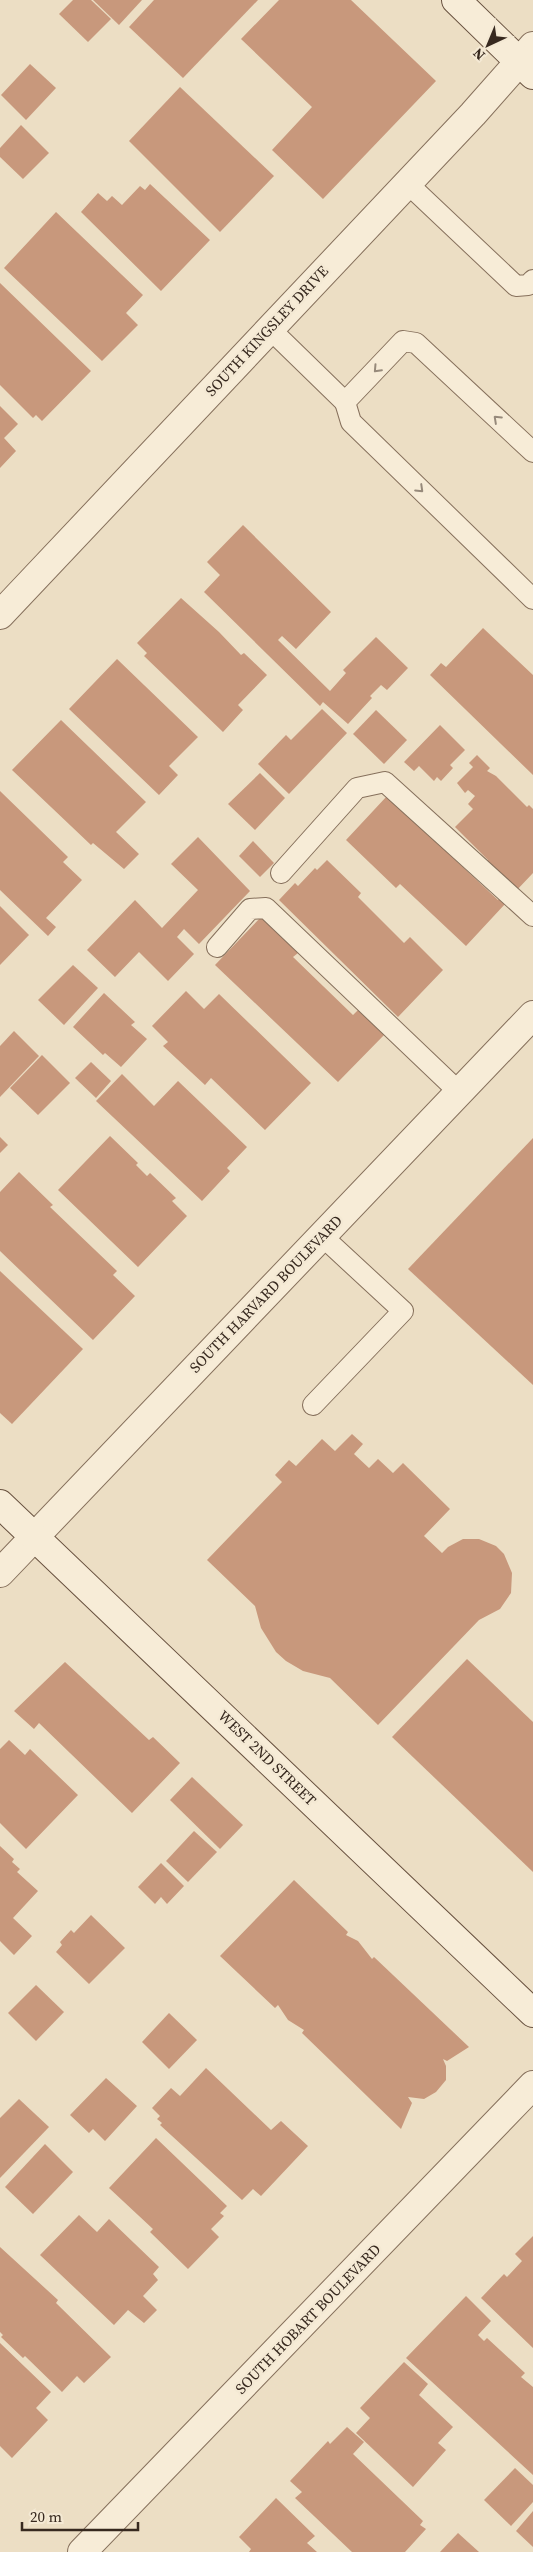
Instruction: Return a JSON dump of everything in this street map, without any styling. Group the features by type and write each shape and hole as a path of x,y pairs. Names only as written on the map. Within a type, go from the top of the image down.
{"street":[{"path":"456,0 529,61"},
{"name":"SOUTH KINGSLEY DRIVE","path":"0,616 407,183 529,61"},
{"name":"SOUTH HARVARD BOULEVARD","path":"0,1573 533,1015"},
{"name":"WEST 2ND STREET","path":"0,1504 533,2012"},
{"name":"SOUTH HOBART BOULEVARD","path":"82,2552 533,2085"}],"lane":[{"path":"407,183 516,286 528,285 533,280"},
{"path":"269,328 345,402 351,422 533,599"},
{"path":"345,402 403,341 416,343 533,452"},
{"path":"281,873 357,788 385,782 533,916"},
{"path":"217,947 250,909 266,908 459,1092"},
{"path":"312,1405 403,1311 322,1236"}],"building":[{"path":"73,0 91,0 111,19 88,42 59,14"},
{"path":"93,0 142,0 119,25"},
{"path":"154,0 258,0 183,78 129,27"},
{"path":"279,0 351,0 436,81 323,199 272,150 312,107 241,39"},
{"path":"30,64 56,88 26,120 1,95"},
{"path":"180,87 274,176 220,232 129,141"},
{"path":"21,125 49,153 23,179 0,157 0,148"},
{"path":"150,184 210,240 161,291 81,212 98,193 107,201 112,196 122,205 140,186 145,190"},
{"path":"56,212 143,295 126,313 138,325 102,361 4,268"},
{"path":"0,283 91,371 42,421 36,415 33,418 0,385"},
{"path":"0,406 18,424 4,438 16,451 0,468"},
{"path":"243,525 331,612 296,649 282,636 278,640 330,691 346,673 343,670 376,637 408,668 387,690 381,685 370,696 372,698 348,724 323,702 320,706 204,592 220,575 207,562"},
{"path":"181,598 219,632 241,655 244,653 267,675 238,705 243,710 223,732 144,656 147,653 137,643"},
{"path":"483,628 533,675 533,775 430,675 441,663 446,667"},
{"path":"117,659 198,737 169,766 178,775 159,795 69,709"},
{"path":"322,709 347,733 289,794 258,764 286,735 291,740"},
{"path":"376,710 407,740 384,764 353,734"},
{"path":"61,720 146,802 116,832 139,854 124,869 93,843 91,845 12,770"},
{"path":"440,725 465,750 450,765 453,768 441,781 437,777 434,781 419,766 414,771 404,762"},
{"path":"477,755 490,768 487,771 496,776 527,807 529,805 533,809 533,873 515,892 486,862 488,860 455,827 473,809 468,804 475,796 468,790 465,793 457,783 473,767 469,763"},
{"path":"260,773 285,798 255,830 228,804"},
{"path":"0,791 68,857 63,862 82,880 46,918 56,927 48,936 0,890"},
{"path":"387,796 498,900 505,904 466,946 400,884 396,888 346,840"},
{"path":"198,837 250,891 199,944 184,929 177,937 194,954 168,981 139,952 115,977 87,950 135,900 162,928 198,890 171,864"},
{"path":"253,841 274,863 260,877 239,856"},
{"path":"327,860 361,893 358,897 404,943 410,937 443,970 398,1017 279,900 295,883 298,886 315,868 317,870"},
{"path":"0,906 29,935 0,965"},
{"path":"261,917 298,953 293,957 353,1015 358,1010 385,1034 338,1082 215,965"},
{"path":"73,965 98,988 64,1025 38,1000"},
{"path":"186,991 204,1009 219,994 311,1083 265,1130 211,1078 205,1085 163,1046 168,1042 152,1026"},
{"path":"104,993 135,1022 131,1025 147,1039 121,1067 105,1053 103,1055 73,1027"},
{"path":"14,1031 39,1056 0,1097 0,1046"},
{"path":"42,1055 70,1083 38,1115 10,1088"},
{"path":"91,1062 111,1081 96,1098 75,1078"},
{"path":"122,1074 154,1106 178,1081 247,1147 227,1168 230,1171 202,1201 96,1101"},
{"path":"110,1136 138,1163 136,1165 147,1176 150,1173 176,1198 172,1201 187,1216 138,1267 58,1190"},
{"path":"0,1137 8,1145 0,1153"},
{"path":"533,1138 533,1385 408,1269"},
{"path":"19,1172 53,1205 50,1207 117,1271 113,1275 135,1296 93,1340 0,1251 0,1192"},
{"path":"0,1271 83,1349 12,1424 0,1413"},
{"path":"352,1434 363,1444 354,1454 369,1468 378,1459 393,1473 403,1463 450,1509 424,1536 442,1553 448,1547 463,1539 479,1539 496,1546 504,1554 512,1573 511,1593 500,1609 479,1620 378,1725 330,1678 303,1671 286,1661 276,1652 261,1628 255,1606 207,1560 282,1482 275,1475 289,1460 296,1466 322,1439 335,1451"},
{"path":"467,1659 533,1722 533,1872 392,1737"},
{"path":"65,1662 149,1740 153,1737 180,1763 132,1813 39,1723 34,1729 14,1711"},
{"path":"9,1740 25,1755 30,1749 78,1795 26,1849 0,1823 0,1749"},
{"path":"192,1777 243,1825 220,1849 170,1800"},
{"path":"194,1831 217,1852 188,1882 166,1861"},
{"path":"0,1846 14,1859 12,1862 20,1869 17,1872 38,1891 13,1918 32,1936 14,1955 0,1941"},
{"path":"161,1863 184,1886 167,1904 161,1897 155,1904 138,1887"},
{"path":"294,1880 348,1932 346,1935 358,1941 372,1959 374,1957 469,2047 447,2061 443,2059 446,2066 446,2080 436,2092 424,2099 408,2097 412,2103 401,2129 302,2033 304,2030 288,2020 278,2005 275,2008 220,1956"},
{"path":"91,1915 125,1948 89,1984 56,1952 62,1945 60,1942 71,1930 74,1933"},
{"path":"36,1985 64,2012 36,2041 8,2013"},
{"path":"169,2013 197,2040 169,2069 142,2042"},
{"path":"206,2068 271,2130 281,2121 308,2146 261,2196 253,2189 242,2200 160,2125 162,2123 157,2119 160,2116 152,2108 171,2088 180,2096"},
{"path":"106,2078 137,2106 105,2141 93,2129 89,2133 70,2115"},
{"path":"19,2099 49,2127 0,2178 0,2118"},
{"path":"156,2138 227,2206 220,2213 224,2216 211,2229 219,2237 188,2269 150,2232 153,2229 109,2188"},
{"path":"45,2144 73,2172 33,2214 5,2187"},
{"path":"79,2215 97,2232 109,2219 159,2267 153,2274 158,2280 143,2296 157,2310 144,2323 128,2310 114,2325 40,2255"},
{"path":"533,2236 533,2348 481,2298 504,2274 507,2277 522,2261 515,2254"},
{"path":"0,2247 58,2300 56,2303 111,2357 84,2383 77,2376 62,2392 25,2356 23,2358 1,2337 3,2335 0,2332"},
{"path":"466,2296 491,2321 478,2335 484,2341 487,2338 525,2373 521,2377 533,2387 533,2475 406,2358"},
{"path":"0,2343 51,2392 36,2408 48,2420 12,2458 0,2446"},
{"path":"404,2362 428,2384 419,2395 453,2427 438,2443 446,2450 413,2487 356,2433 370,2418 360,2408"},
{"path":"347,2427 364,2442 353,2454 423,2521 420,2525 426,2529 405,2552 352,2552 295,2498 302,2492 290,2481 328,2441 330,2444"},
{"path":"515,2468 533,2485 533,2502 511,2526 484,2500"},
{"path":"276,2498 315,2536 307,2543 317,2552 249,2552 251,2549 239,2537"},
{"path":"533,2511 533,2547 516,2531"},
{"path":"458,2533 479,2552 440,2552"}]}
